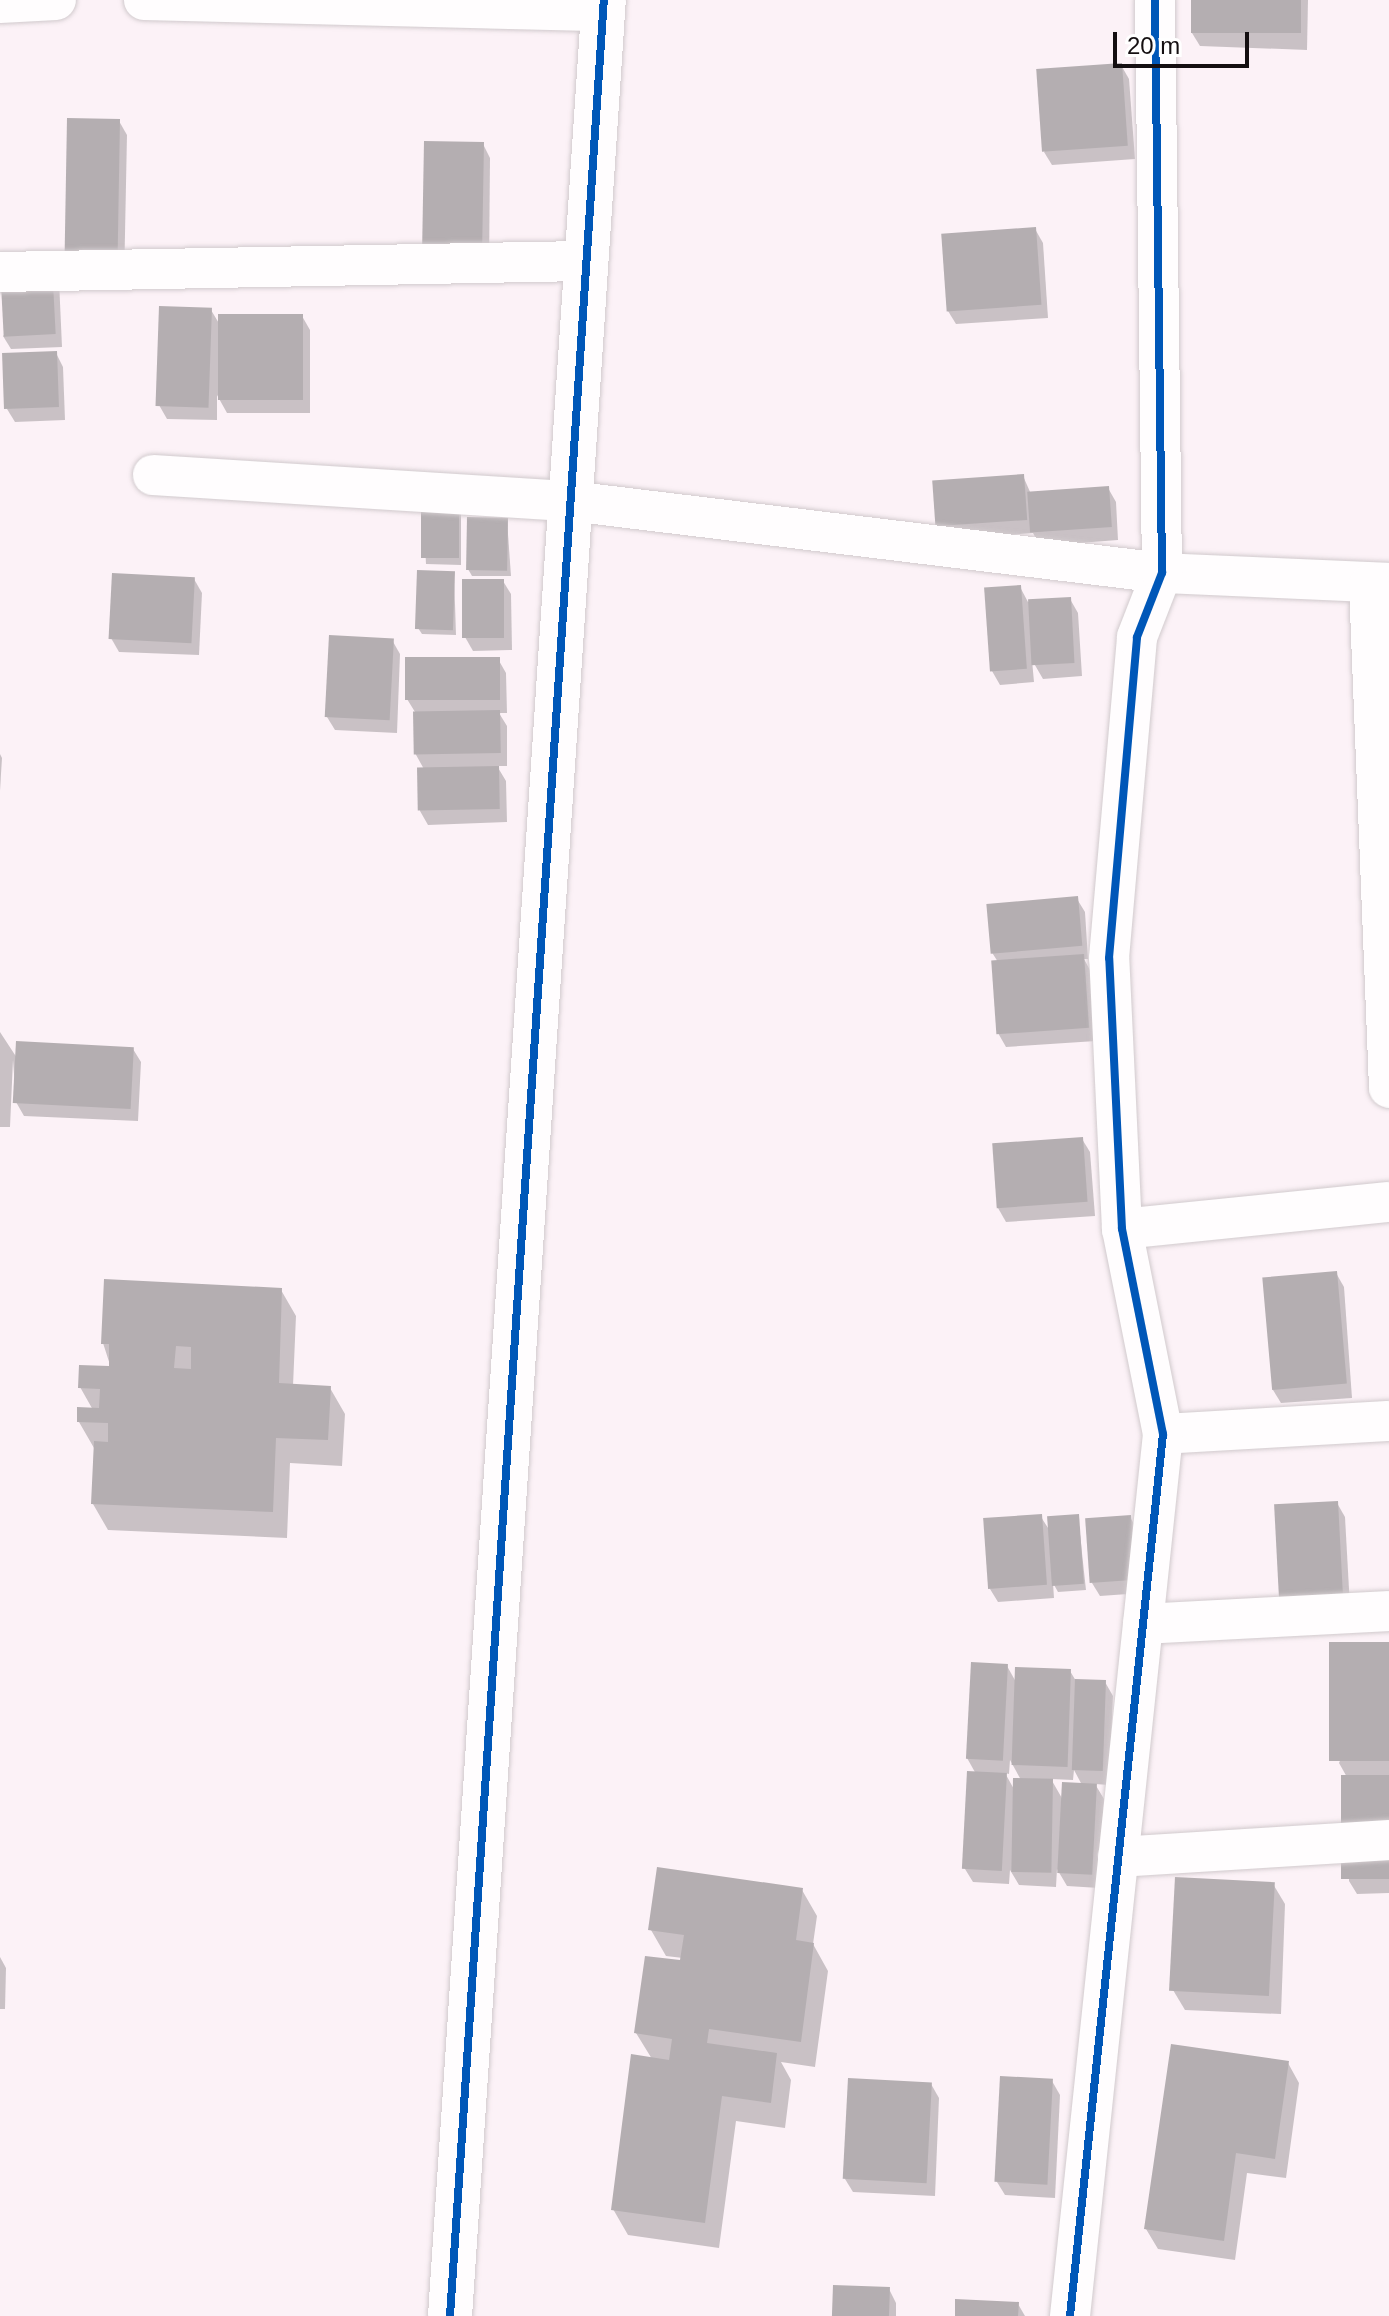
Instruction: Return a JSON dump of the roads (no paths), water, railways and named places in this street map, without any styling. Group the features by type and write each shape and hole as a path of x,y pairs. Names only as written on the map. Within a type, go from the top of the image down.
{"street":[{"path":"0,3 56,0"},
{"path":"144,0 604,5 450,2316"},
{"path":"1070,2316 1163,1434 1122,1229 1109,958 1137,637 1162,573 1155,0"},
{"path":"0,272 586,261"},
{"path":"153,475 570,501 1162,573 1379,584 1389,1088"},
{"path":"1122,1229 1389,1202"},
{"path":"1163,1434 1389,1421"},
{"path":"1143,1624 1389,1611"},
{"path":"1118,1857 1389,1840"}]}
